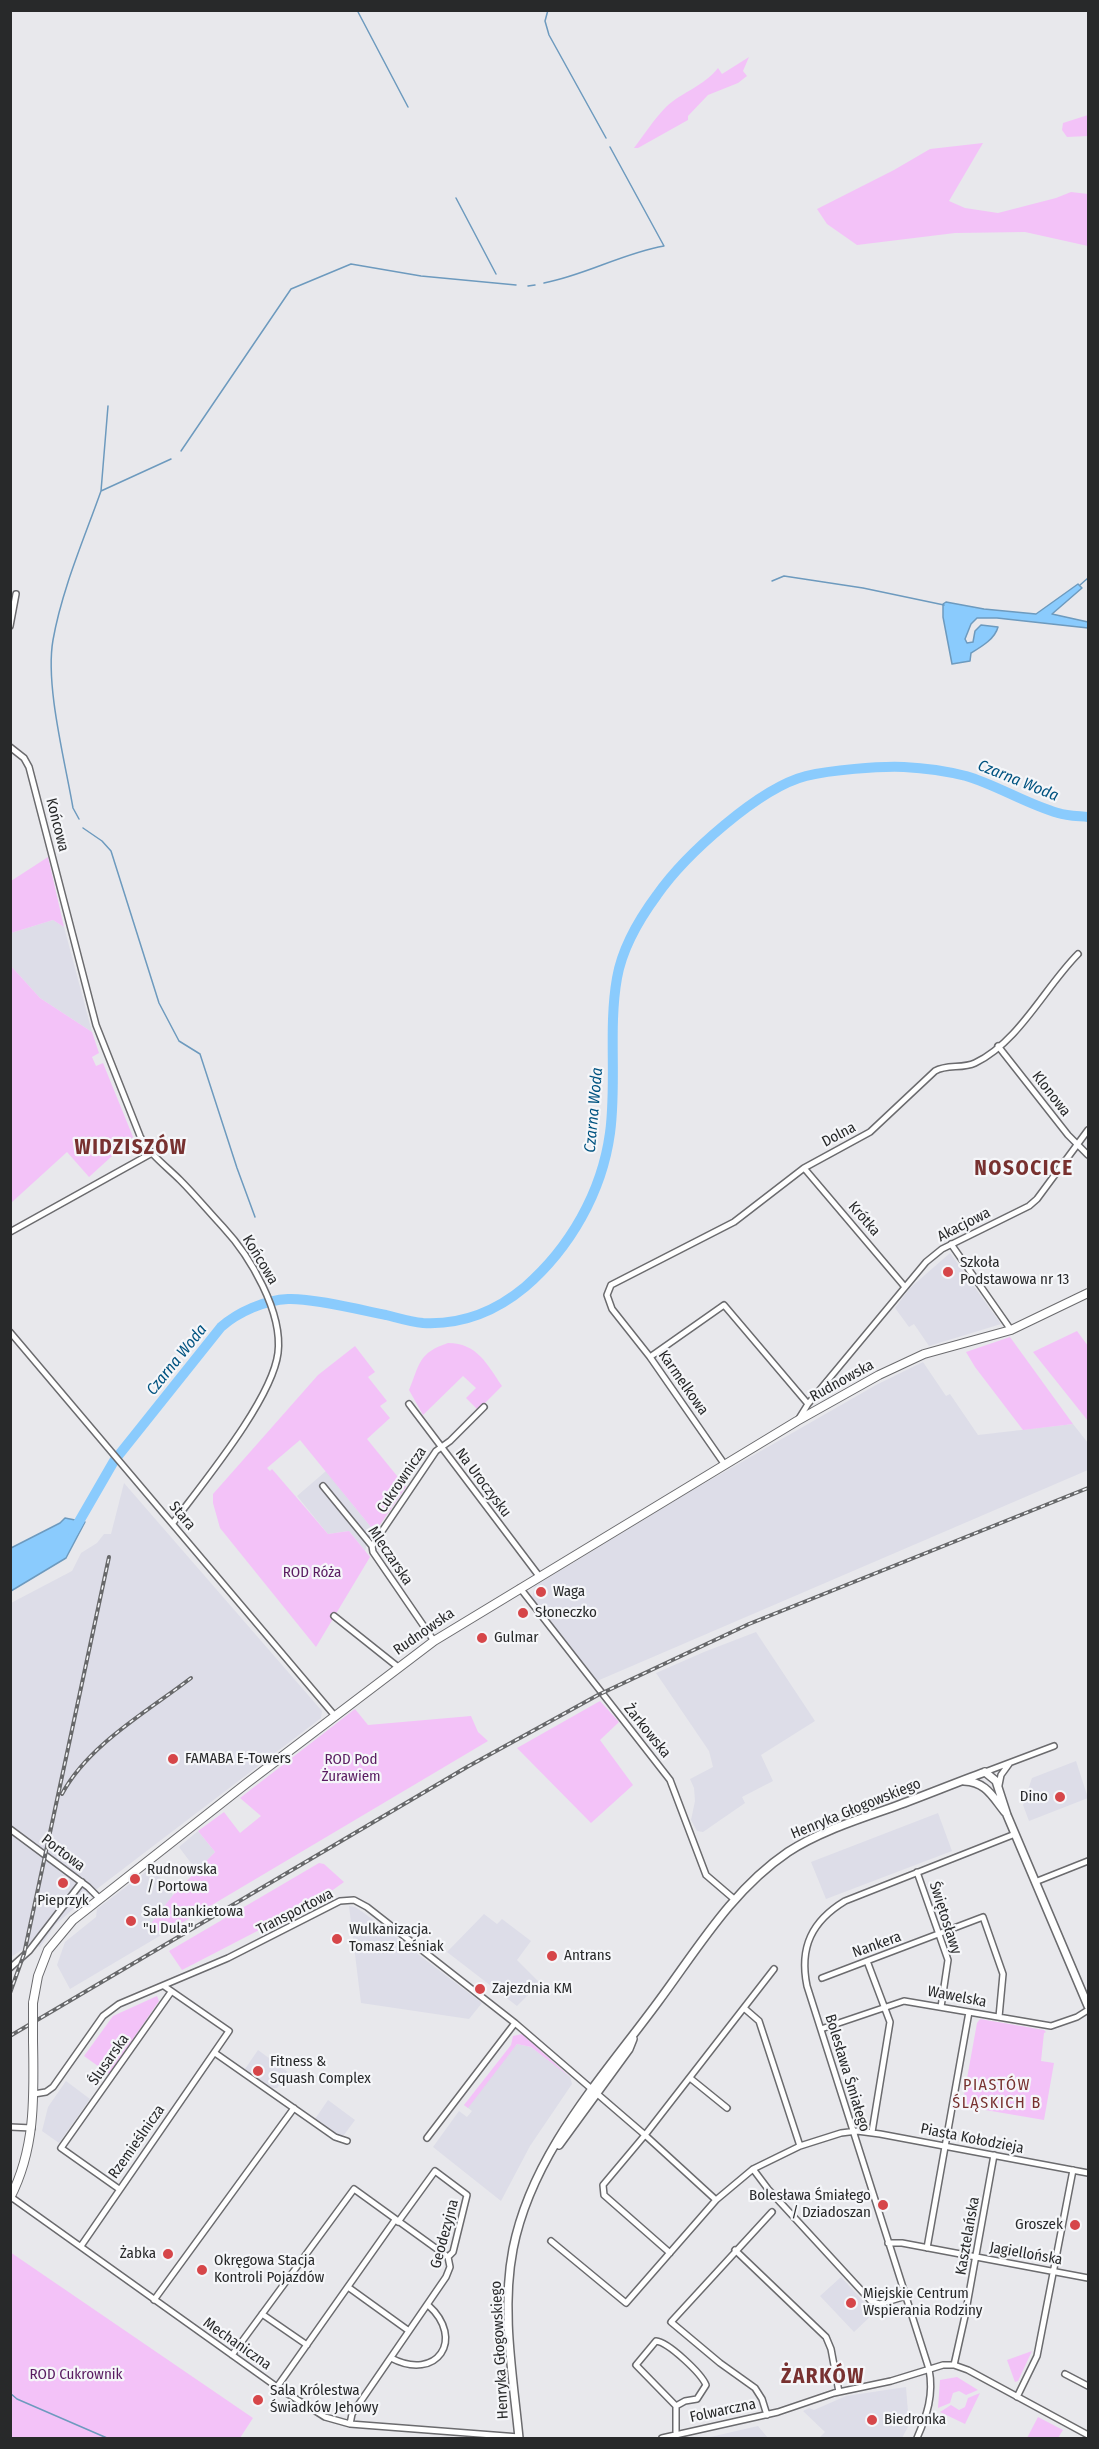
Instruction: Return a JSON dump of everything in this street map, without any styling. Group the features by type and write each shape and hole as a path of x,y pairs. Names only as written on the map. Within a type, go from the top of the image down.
{"main road":[{"name":"Rudnowska","path":"11,2198 23,2171 32,2128 33,2003 38,1976 48,1950 63,1929 434,1641 797,1421 879,1375 918,1356 1011,1330 1089,1293"}],"street":[{"path":"10,626 16,594"},
{"name":"Końcowa","path":"10,747 24,758 29,766 96,1025 140,1136 152,1153 229,1233 267,1296 278,1339 273,1373 235,1437 173,1523"},
{"name":"Dolna","path":"618,1317 608,1300 608,1290 611,1286 725,1227 804,1168 870,1132 934,1071 945,1067 974,1064 998,1046 1018,1026 1078,954"},
{"name":"Klonowa","path":"998,1046 1068,1135 1089,1155"},
{"name":"Akacjowa","path":"797,1421 808,1404 926,1262 951,1244 1029,1206 1037,1199 1089,1130"},
{"path":"10,1232 152,1153"},
{"name":"Krótka","path":"804,1168 905,1287"},
{"path":"951,1244 1011,1330"},
{"path":"650,1358 724,1305 808,1404"},
{"name":"Karmelkowa","path":"618,1317 650,1358 725,1465"},
{"name":"Stara","path":"10,1332 335,1716"},
{"name":"Na Uroczysku","path":"409,1404 539,1576"},
{"name":"Cukrownicza","path":"372,1546 432,1456 484,1407"},
{"name":"Mleczarska","path":"324,1486 372,1546 373,1552 434,1641"},
{"name":"Żarkowska","path":"520,1588 670,1780 706,1875 734,1899"},
{"path":"334,1616 398,1667"},
{"name":"Henryka Głogowskiego","path":"519,2438 510,2340 510,2274 513,2248 525,2208 548,2158 574,2127 595,2091 629,2049 637,2031 734,1899 772,1864 814,1838 1054,1746"},
{"path":"999,1786 1001,1775 1014,1761"},
{"path":"985,1772 993,1776 999,1786 1006,1815"},
{"path":"985,1772 989,1790 1015,1833 1089,2008"},
{"path":"961,1781 976,1782 989,1790"},
{"name":"Portowa","path":"10,1829 82,1882 99,1899"},
{"name":"Bolesława Śmiałego","path":"916,2439 930,2401 929,2369 804,1974 807,1945 822,1918 845,1901 1015,1833"},
{"path":"1035,1882 1089,1861"},
{"name":"Świętosławy","path":"917,1872 948,1960 941,2007"},
{"path":"10,1968 29,1950 82,1882"},
{"name":"Transportowa","path":"34,2094 46,2092 53,2087 104,2016 119,2004 274,1936 340,1901 354,1900 368,1907 515,2023 645,2135 716,2200"},
{"name":"Nankera","path":"822,1978 983,1917 1003,1974 999,2017"},
{"path":"867,1961 890,2022 872,2132"},
{"path":"670,2253 603,2192 605,2182 645,2135 774,1969"},
{"path":"164,1986 171,1992"},
{"name":"Rzemieślnicza","path":"81,2246 229,2031 171,1992"},
{"name":"Ślusarska","path":"119,2189 61,2148 171,1992"},
{"name":"Wawelska","path":"821,2029 904,2001 1051,2026 1077,2017 1089,2008"},
{"path":"744,2008 759,2021 800,2146"},
{"path":"927,2248 969,2012"},
{"path":"427,2138 515,2023"},
{"path":"215,2053 335,2137 347,2142"},
{"path":"690,2078 727,2108"},
{"path":"154,2300 294,2108"},
{"path":"10,2127 32,2128"},
{"name":"Piasta Kołodzieja","path":"551,2241 626,2303 716,2200 753,2169 800,2146 852,2131 872,2132 1089,2173"},
{"name":"Kasztelańska","path":"954,2365 994,2155"},
{"path":"753,2169 865,2295 877,2304 906,2296"},
{"path":"1017,2397 1037,2356 1073,2170"},
{"name":"Geodezyjna","path":"350,2424 352,2414 446,2277 450,2267 448,2258 453,2252 467,2195 435,2171 397,2221"},
{"path":"232,2355 354,2188 448,2258"},
{"name":"Mechaniczna","path":"11,2198 277,2387 324,2417 350,2424 519,2438"},
{"path":"766,2415 762,2399 756,2388 720,2364 671,2322 772,2212"},
{"path":"277,2387 397,2221"},
{"name":"Jagiellońska","path":"888,2243 1089,2278"},
{"path":"735,2250 826,2337 831,2349 839,2392"},
{"path":"348,2288 409,2331"},
{"path":"391,2358 405,2365 420,2366 433,2361 441,2353 445,2342 445,2328 439,2316 428,2305"},
{"path":"262,2314 307,2345"},
{"path":"676,2406 699,2397 706,2385 699,2374 658,2341 636,2365 676,2406 676,2434"},
{"path":"929,2369 954,2365 1089,2435"},
{"name":"Folwarczna","path":"662,2439 766,2415 839,2392 891,2381 929,2369"},
{"path":"1065,2374 1089,2386"}],"shaded area":[{"path":"53,920 64,927 92,1032 40,998 11,966 11,933"},
{"path":"950,1253 1001,1324 929,1346 914,1324 909,1327 895,1308 910,1288"},
{"path":"923,1362 946,1396 950,1394 978,1435 1073,1424 1088,1443 1088,1470 597,1681 532,1598 535,1586 691,1491 876,1385"},
{"path":"326,1471 375,1532 368,1539 365,1551 349,1531 328,1534 297,1496"},
{"path":"124,1483 322,1711 321,1718 89,1895 55,1925 40,1947 31,1944 11,1957 11,1603 72,1571 81,1553 97,1543 104,1534 111,1534"},
{"path":"756,1632 815,1721 761,1755 773,1781 742,1797 745,1803 703,1832 697,1831 691,1820 695,1801 694,1788 690,1779 713,1767 709,1751 656,1673"},
{"path":"1076,1761 1088,1798 1029,1821 1023,1805 1032,1778"},
{"path":"938,1813 952,1851 826,1899 811,1862"},
{"path":"198,1831 215,1852 197,1871 179,1847"},
{"path":"152,1867 173,1895 151,1925 163,1934 70,1989 57,1965 65,1942 96,1917 97,1909"},
{"path":"349,1906 364,1913 482,2003 469,2019 361,2003"},
{"path":"484,1914 497,1924 502,1919 531,1941 517,1960 540,1983 517,2006 447,1952"},
{"path":"517,2044 531,2047 570,2077 572,2084 530,2146 501,2201 433,2147 459,2111 467,2117 472,2111 464,2105"},
{"path":"258,2050 288,2072 277,2088 272,2088 245,2069"},
{"path":"66,2081 90,2099 59,2143 42,2131 48,2107"},
{"path":"328,2100 355,2120 344,2135 339,2136 315,2119"},
{"path":"841,2277 874,2313 854,2332 820,2296"},
{"path":"906,2387 909,2425 902,2438 819,2438 825,2432 803,2411 809,2408 814,2410 846,2396"},
{"path":"758,2426 768,2438 706,2438"}],"green space":[{"path":"749,57 743,71 747,76 738,83 708,95 688,116 688,120 638,148 634,148 657,117 672,102 706,80 718,68 722,74"},
{"path":"1088,115 1088,136 1067,137 1062,130 1063,123"},
{"path":"983,143 949,201 965,208 998,213 1071,192 1088,194 1088,246 1025,232 955,233 857,245 827,224 817,209 930,149"},
{"path":"48,857 64,927 53,920 11,933 11,881"},
{"path":"11,966 40,998 92,1032 99,1053 92,1057 96,1066 103,1063 133,1137 89,1177 67,1152 11,1203"},
{"path":"1077,1331 1088,1346 1088,1421 1033,1352"},
{"path":"1010,1337 1073,1424 1023,1430 966,1352"},
{"path":"448,1343 458,1344 474,1351 486,1363 502,1386 478,1410 466,1398 476,1388 463,1376 423,1415 409,1390 425,1355"},
{"name":"ROD Róża","path":"355,1346 375,1372 368,1377 387,1401 380,1406 390,1418 367,1439 406,1487 375,1532 300,1440 267,1468 270,1471 272,1469 328,1534 349,1531 370,1557 316,1647 220,1528 213,1503 213,1494 318,1375"},
{"path":"600,1701 619,1722 600,1740 633,1785 591,1823 517,1748"},
{"name":"ROD Pod Żurawiem","path":"355,1709 368,1725 471,1716 478,1732 488,1741 163,1934 150,1925 173,1895 215,1852 198,1831 224,1812 240,1833 261,1816 240,1798"},
{"path":"319,1863 324,1864 344,1882 323,1897 182,1970 169,1951"},
{"path":"157,1996 159,2001 109,2074 84,2056 113,2016"},
{"path":"980,2019 1046,2032 1044,2033 1041,2061 1054,2063 1044,2120 962,2106 977,2023"},
{"path":"522,2034 570,2077 531,2047 517,2044 468,2108 464,2105 511,2045 513,2036"},
{"name":"ROD Cukrownik","path":"10,2252 253,2418 240,2438 11,2438"},
{"path":"1032,2351 1018,2381 1015,2382 1007,2360"},
{"path":"957,2377 978,2390 966,2395 959,2391 953,2393 950,2403 938,2408 940,2380"},
{"path":"980,2393 965,2424 940,2412 951,2405 959,2410 965,2407 968,2398"},
{"path":"1038,2417 1063,2430 1058,2438 1027,2438"}],"water":[{"path":"1078,584 1082,588 1052,614 1088,622 1088,628 977,618 971,624 965,639 967,643 973,642 975,631 981,625 998,627 994,635 971,653 970,661 952,664 943,617 943,604 946,602 984,609 1036,614"},
{"path":"65,1518 85,1522 66,1558 11,1591 11,1548 60,1523"}],"waterway":[{"path":"357,10 408,107"},
{"path":"548,10 545,21 549,35 606,138"},
{"path":"544,283 664,246 610,147"},
{"path":"456,198 496,274"},
{"path":"181,451 291,289 351,264 421,276 516,285"},
{"path":"528,286 535,285"},
{"path":"108,406 101,491 171,459"},
{"path":"79,819 73,808 57,723 51,658 62,602 101,491"},
{"path":"772,581 784,576 863,588 944,605"},
{"path":"1080,585 1088,578"},
{"name":"Czarna Woda","path":"73,1532 114,1461 221,1327 244,1312 261,1304 298,1299 418,1322 451,1322 490,1310 514,1296 541,1272 570,1237 581,1218 600,1176 606,1155 612,1114 614,997 619,967 627,945 657,895 685,861 746,808 787,783 806,776 855,769 904,767 966,776 1046,809 1065,815 1088,817"},
{"path":"83,828 102,841 111,851 159,1003 179,1041 200,1054 255,1217"},
{"path":"10,2393 17,2399 107,2438"}],"railway":[{"path":"10,2036 467,1767 598,1695 749,1624 1088,1488"},
{"path":"10,1993 24,1954 109,1557"},
{"path":"62,1794 73,1776 103,1744 191,1678"}],"place":[{"name":"Szkoła Podstawowa nr 13","path":"948,1272"},
{"name":"Waga","path":"541,1592"},
{"name":"Słoneczko","path":"523,1613"},
{"name":"Gulmar","path":"482,1638"},
{"name":"FAMABA E-Towers","path":"173,1759"},
{"name":"Dino","path":"1060,1797"},
{"name":"Rudnowska / Portowa","path":"135,1879"},
{"name":"Pieprzyk","path":"63,1883"},
{"name":"Sala bankietowa \"u Dula\"","path":"131,1921"},
{"name":"Wulkanizacja. Tomasz Leśniak","path":"337,1939"},
{"name":"Antrans","path":"552,1956"},
{"name":"Zajezdnia KM","path":"480,1989"},
{"name":"Fitness & Squash Complex","path":"258,2071"},
{"name":"Bolesława Śmiałego / Dziadoszan","path":"883,2205"},
{"name":"Groszek","path":"1075,2225"},
{"name":"Żabka","path":"168,2254"},
{"name":"Okręgowa Stacja Kontroli Pojazdów","path":"202,2270"},
{"name":"Miejskie Centrum Wspierania Rodziny","path":"851,2303"},
{"name":"Sala Królestwa Świadków Jehowy","path":"258,2400"},
{"name":"Biedronka","path":"872,2420"}],"district":[{"name":"WIDZISZÓW","path":"131,1148"},
{"name":"NOSOCICE","path":"1024,1169"},
{"name":"PIASTÓW ŚLĄSKICH B","path":"997,2095"},
{"name":"ŻARKÓW","path":"823,2377"}]}
